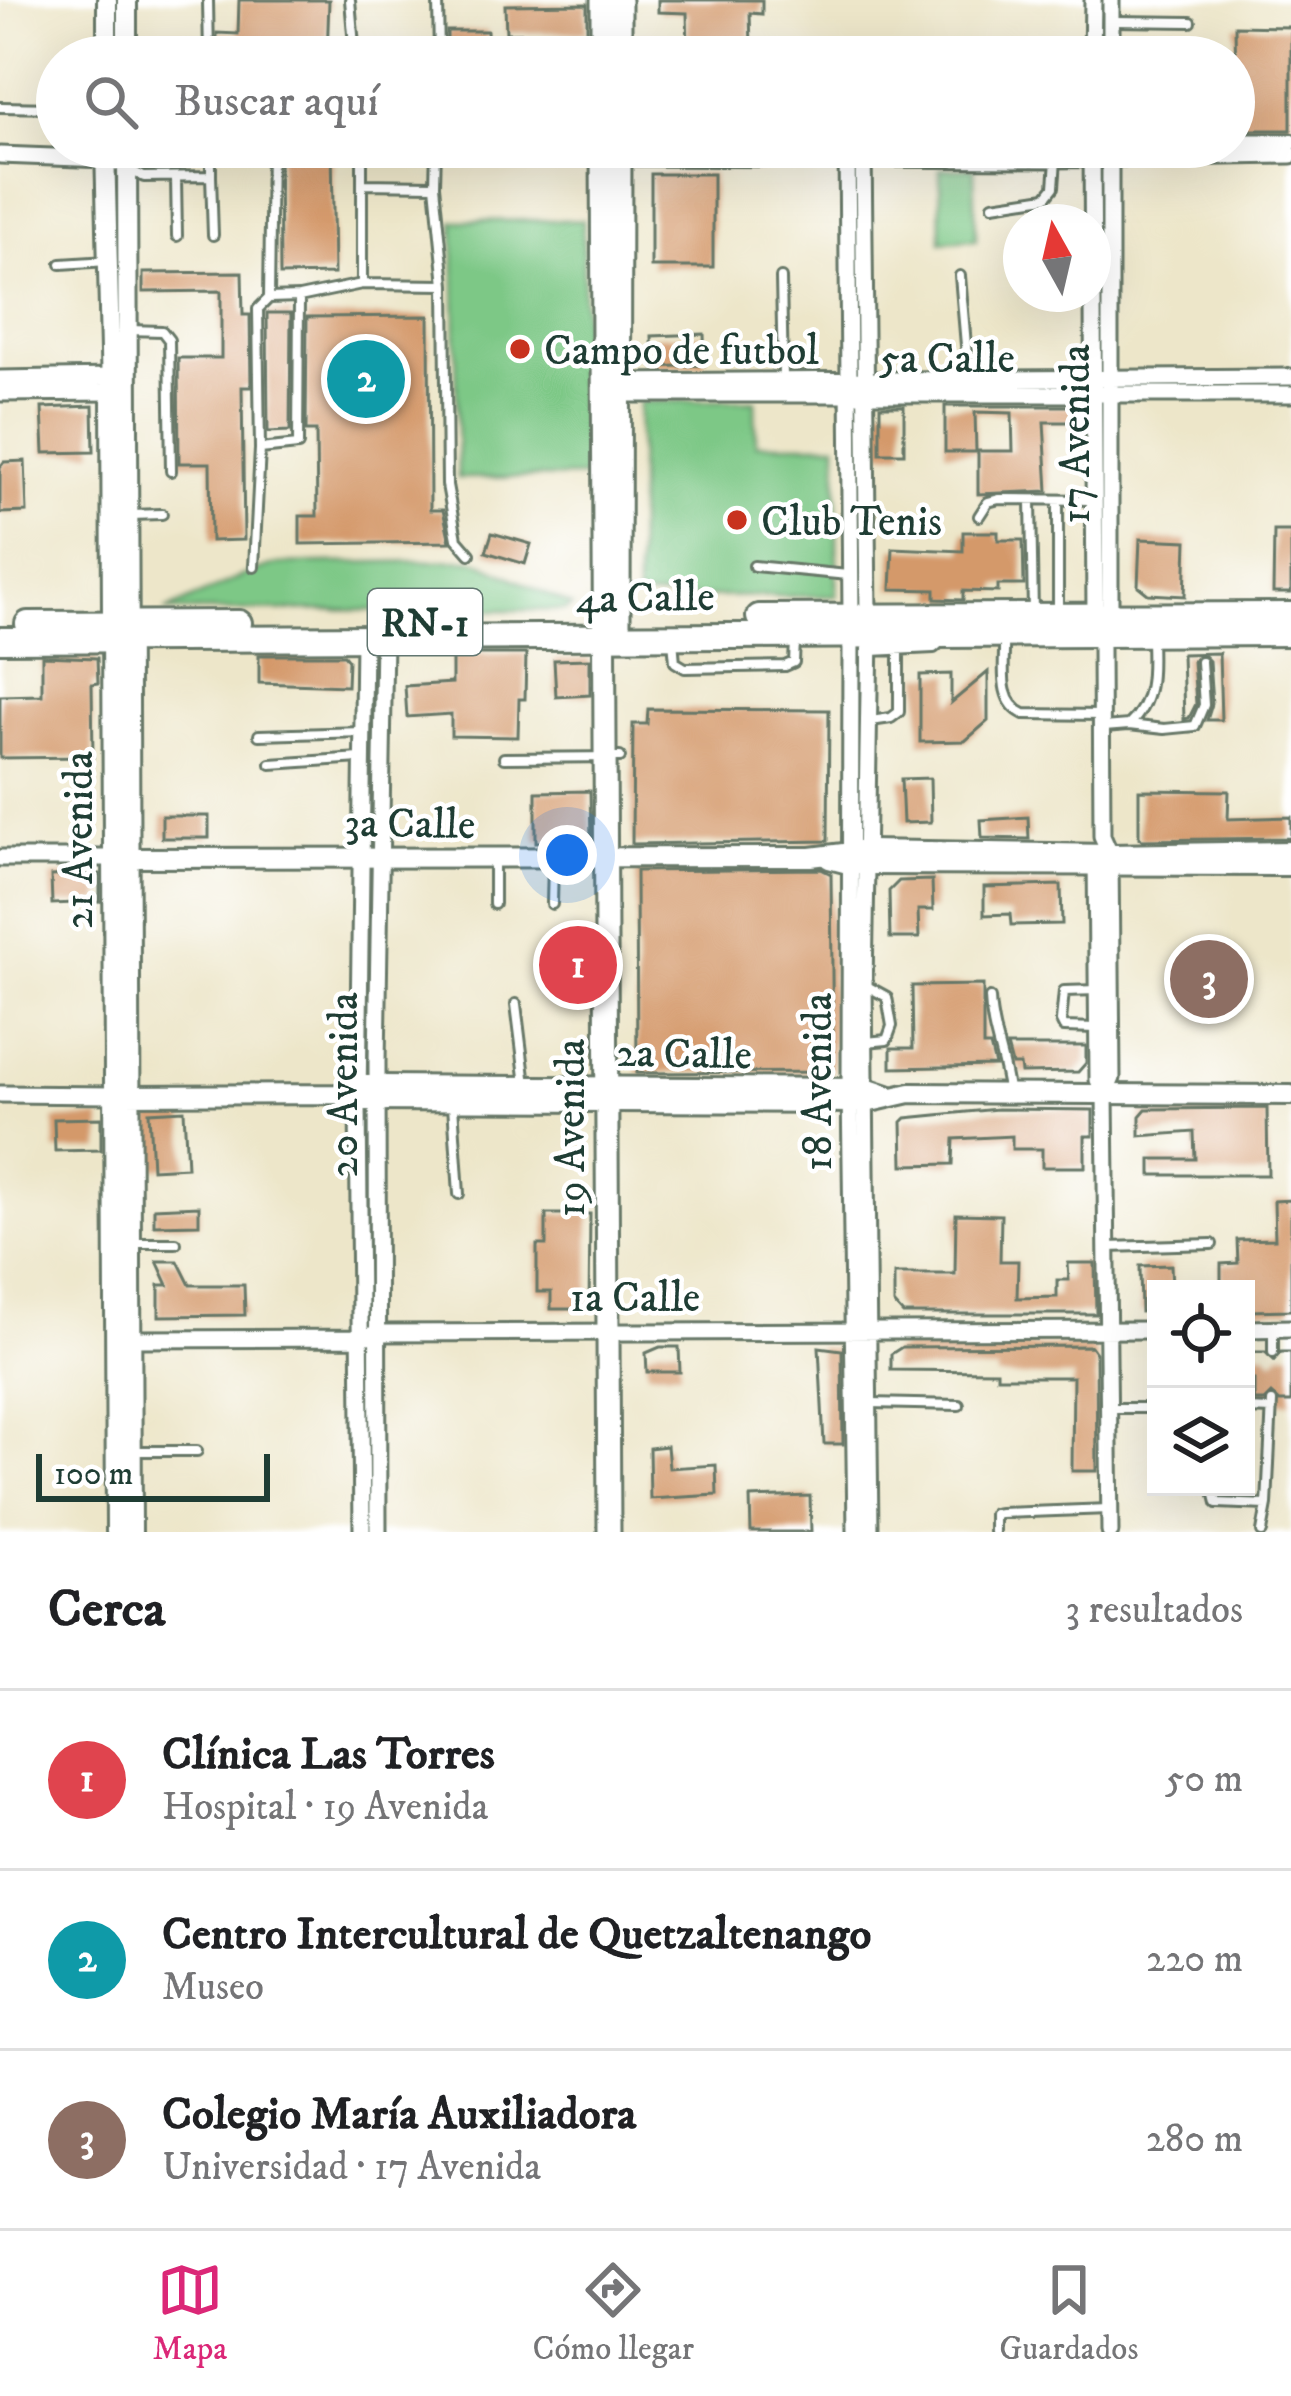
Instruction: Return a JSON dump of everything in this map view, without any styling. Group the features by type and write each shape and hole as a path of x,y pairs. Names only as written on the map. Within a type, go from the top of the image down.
{"main road":[{"path":"602,0 602,36"},
{"path":"620,0 620,36"},
{"name":"19 Avenida","path":"611,168 615,1331 622,1532"},
{"name":"4a Calle","path":"0,640 122,631 611,627 862,629 899,642 945,633 1102,629 1291,615"},
{"name":"4a Calle","path":"0,624 374,639 611,627 672,634 795,633 1046,616 1102,629 1151,633 1291,633"},
{"name":"19 Avenida","path":"609,1532 615,1331"}],"street":[{"path":"106,36 107,0"},
{"path":"127,36 128,0"},
{"path":"1092,36 1093,0"},
{"path":"1111,36 1112,0"},
{"path":"1255,142 1291,142"},
{"path":"0,154 36,154"},
{"path":"1255,154 1291,155"},
{"name":"21 Avenida","path":"107,168 118,261"},
{"name":"21 Avenida","path":"122,631 130,515 118,261 126,168"},
{"name":"18 Avenida","path":"855,168 862,629 861,1331 856,1532"},
{"name":"17 Avenida","path":"1101,168 1103,856 1098,1080 1105,1094"},
{"name":"21 Avenida","path":"116,1532 123,1339 123,858 122,631 111,385 119,331"},
{"name":"5a Calle","path":"611,388 1103,387 1291,377"},
{"path":"0,379 111,385"},
{"name":"5a Calle","path":"611,388 783,379 857,387 969,380 1291,394"},
{"path":"0,393 111,385"},
{"name":"18 Avenida","path":"857,387 850,574 862,629 869,722 860,858 865,1042 858,1096"},
{"name":"17 Avenida","path":"1102,629 1094,500 1103,387"},
{"name":"20 Avenida","path":"370,857 363,758 374,639"},
{"name":"20 Avenida","path":"362,1532 360,1338 374,639"},
{"name":"3a Calle","path":"1235,860 1291,851"},
{"name":"17 Avenida","path":"1103,856 1112,1078 1105,1094 1110,1532"},
{"name":"3a Calle","path":"0,858 997,860 1103,856 1291,866"},
{"name":"2a Calle","path":"0,1094 337,1094 526,1087 614,1096 655,1081 810,1081 858,1096"},
{"name":"20 Avenida","path":"367,1093 378,1333 378,1532"},
{"name":"2a Calle","path":"367,1093 453,1104 614,1096 1291,1095"},
{"name":"21 Avenida","path":"123,1095 133,1243 123,1339 132,1532"},
{"name":"1a Calle","path":"123,1339 360,1338 378,1333 1147,1330"},
{"name":"18 Avenida","path":"861,1331 868,1403 870,1532"}],"lane":[{"path":"208,0 209,36"},
{"path":"350,0 353,36"},
{"path":"438,0 439,36"},
{"path":"1111,21 1191,22"},
{"path":"0,107 36,108"},
{"path":"135,168 140,176 211,176"},
{"path":"211,168 213,235"},
{"path":"269,298 271,168"},
{"path":"362,168 362,284"},
{"path":"435,168 445,285 447,485 457,539 470,554"},
{"path":"993,205 1046,197 1054,187 1055,168"},
{"path":"176,177 177,236"},
{"path":"362,184 435,184"},
{"path":"61,264 118,261"},
{"path":"960,276 969,380"},
{"path":"781,278 783,379"},
{"path":"254,567 260,449 258,309 269,298 362,284 445,285"},
{"path":"260,449 298,445 298,297"},
{"path":"119,331 162,331 169,340 171,471"},
{"path":"979,517 988,502 1094,500"},
{"path":"1030,501 1046,616"},
{"path":"1046,616 1058,501"},
{"path":"130,515 162,514"},
{"path":"754,566 850,574"},
{"path":"1129,725 1149,692 1151,633"},
{"path":"1004,634 1009,705 1024,713 1164,729 1195,726 1204,705 1201,662"},
{"path":"869,722 899,712 899,642"},
{"path":"259,735 364,732"},
{"path":"504,758 614,757"},
{"path":"272,764 363,758"},
{"path":"494,859 494,904"},
{"path":"552,904 553,859"},
{"path":"864,985 887,997 892,1026 887,1040 865,1042"},
{"path":"1098,990 1064,991 1061,1021 1068,1029 1098,1028"},
{"path":"990,998 1008,1092"},
{"path":"516,1004 526,1087"},
{"path":"453,1104 459,1194"},
{"path":"133,1243 176,1243"},
{"path":"1107,1247 1211,1244"},
{"path":"1273,1352 1282,1328"},
{"path":"868,1403 959,1405"},
{"path":"1255,1408 1272,1406 1262,1532"},
{"path":"1110,1408 1147,1408"},
{"path":"131,1451 196,1451"},
{"path":"1215,1496 1217,1503 1267,1505"},
{"path":"994,1532 994,1514 1110,1509"}],"green space":[{"path":"974,168 976,240 941,242 940,169"},
{"name":"Campo de futbol","path":"583,220 584,477 458,478 454,221"},
{"name":"Club Tenis","path":"755,400 756,444 837,444 837,596 637,597 639,402"},
{"path":"475,560 572,606 566,610 165,611 279,564"}],"building":[{"path":"239,0 329,0 328,36 217,36 238,34"},
{"path":"658,0 762,0 762,14 750,13 751,36 688,36 687,13 658,12"},
{"path":"587,4 587,32 506,33 505,5"},
{"path":"1235,26 1291,27 1291,130 1255,130 1255,36 1235,36"},
{"path":"447,31 487,31 487,36 447,36"},
{"path":"279,168 332,168 334,274 280,275"},
{"path":"651,174 713,174 713,267 651,267"},
{"path":"242,272 243,315 250,315 251,387 242,387 244,540 211,541 210,463 179,463 178,358 221,358 221,291 143,292 143,273"},
{"path":"267,313 291,313 290,431 268,432"},
{"path":"429,316 430,510 443,510 450,542 300,544 300,516 317,516 316,431 306,431 307,317"},
{"path":"704,334 705,365 653,367 652,336"},
{"path":"93,406 94,452 44,453 42,408"},
{"path":"880,406 904,406 904,453 880,453"},
{"path":"945,406 1075,406 1075,422 1044,422 1048,491 978,494 978,451 1013,451 1012,413 975,412 976,452 945,452"},
{"path":"25,461 27,512 0,513 0,467 4,462"},
{"path":"1274,531 1291,531 1291,593 1273,593"},
{"path":"963,532 998,532 998,540 1023,540 1024,585 998,585 998,592 963,591 963,600 935,599 935,590 891,589 893,548 963,551"},
{"path":"492,533 531,544 525,564 486,552"},
{"path":"1140,539 1187,541 1185,596 1148,594 1138,586"},
{"path":"1219,653 1221,720 1207,720 1212,704 1209,661 1202,654 1193,661 1196,704 1184,719 1182,654"},
{"path":"452,654 526,654 518,737 451,736 451,714 407,717 405,686 452,683"},
{"path":"259,655 344,655 347,686 259,683"},
{"path":"42,656 97,658 98,683 92,684 93,757 0,758 0,696 42,695"},
{"path":"590,659 590,695 556,697 554,660"},
{"path":"988,672 988,721 965,741 920,742 920,675 951,674 951,703"},
{"path":"648,709 829,710 828,841 632,844 633,724 647,724"},
{"path":"930,778 931,822 903,823 901,779"},
{"path":"1139,790 1229,791 1228,819 1291,817 1291,838 1142,840"},
{"path":"590,791 591,841 536,842 536,792"},
{"path":"162,816 209,816 209,838 162,838"},
{"path":"1028,817 1029,839 982,838 981,820"},
{"path":"821,869 831,874 833,1072 637,1073 636,871"},
{"path":"100,874 100,902 52,904 51,876"},
{"path":"932,880 933,910 918,910 919,938 890,938 889,891 899,881"},
{"path":"1061,885 1062,924 1011,925 1010,914 984,915 984,887"},
{"path":"550,953 591,953 591,978 580,977 580,985 550,985"},
{"path":"983,985 983,1046 990,1046 995,1066 891,1068 891,1048 913,1048 912,986"},
{"path":"1007,1046 1086,1046 1086,1063 1078,1072 1021,1073 1020,1065 1012,1065"},
{"path":"1267,1108 1268,1175 1151,1175 1151,1159 1195,1159 1194,1132 1140,1136 1140,1116 1146,1109"},
{"path":"997,1109 1093,1110 1093,1136 1085,1136 1085,1167 1042,1167 1042,1149 1012,1149 1012,1136 954,1139 953,1164 903,1165 902,1122 906,1118"},
{"path":"184,1110 187,1167 152,1169 149,1112"},
{"path":"101,1118 101,1150 55,1151 54,1119"},
{"path":"1291,1200 1291,1310 1255,1311 1255,1280 1221,1280 1221,1264 1238,1263 1237,1240 1275,1239 1274,1201"},
{"path":"199,1206 199,1224 154,1225 154,1208"},
{"path":"546,1214 590,1214 589,1309 551,1309 551,1292 537,1292 537,1245 546,1245"},
{"path":"956,1214 1001,1215 1000,1261 1018,1261 1017,1298 1057,1297 1057,1280 1069,1280 1068,1263 1095,1263 1096,1314 903,1314 894,1304 894,1274 955,1274"},
{"path":"157,1261 178,1261 190,1285 244,1285 245,1315 159,1316 159,1285 168,1285"},
{"path":"1171,1265 1172,1280 1147,1280 1147,1312 1141,1312 1140,1266"},
{"path":"1091,1346 1096,1353 1097,1471 1072,1471 1073,1377 891,1370 891,1354 902,1347"},
{"path":"679,1347 680,1372 647,1372 646,1353"},
{"path":"819,1347 842,1350 843,1444 824,1444"},
{"path":"1255,1352 1265,1352 1274,1360 1281,1352 1291,1352 1291,1402 1280,1402 1271,1394 1264,1401 1255,1401"},
{"path":"667,1446 669,1468 716,1465 717,1495 650,1499 649,1448"},
{"path":"810,1496 811,1532 751,1532 750,1498"}],"place":[{"name":"Campo de futbol","path":"520,349"},
{"name":"Centro Intercultural de Quetzaltenango","path":"366,379"},
{"name":"Club Tenis","path":"737,520"},
{"name":"Clínica Las Torres","path":"578,965"},
{"name":"Colegio María Auxiliadora","path":"1209,979"}]}
